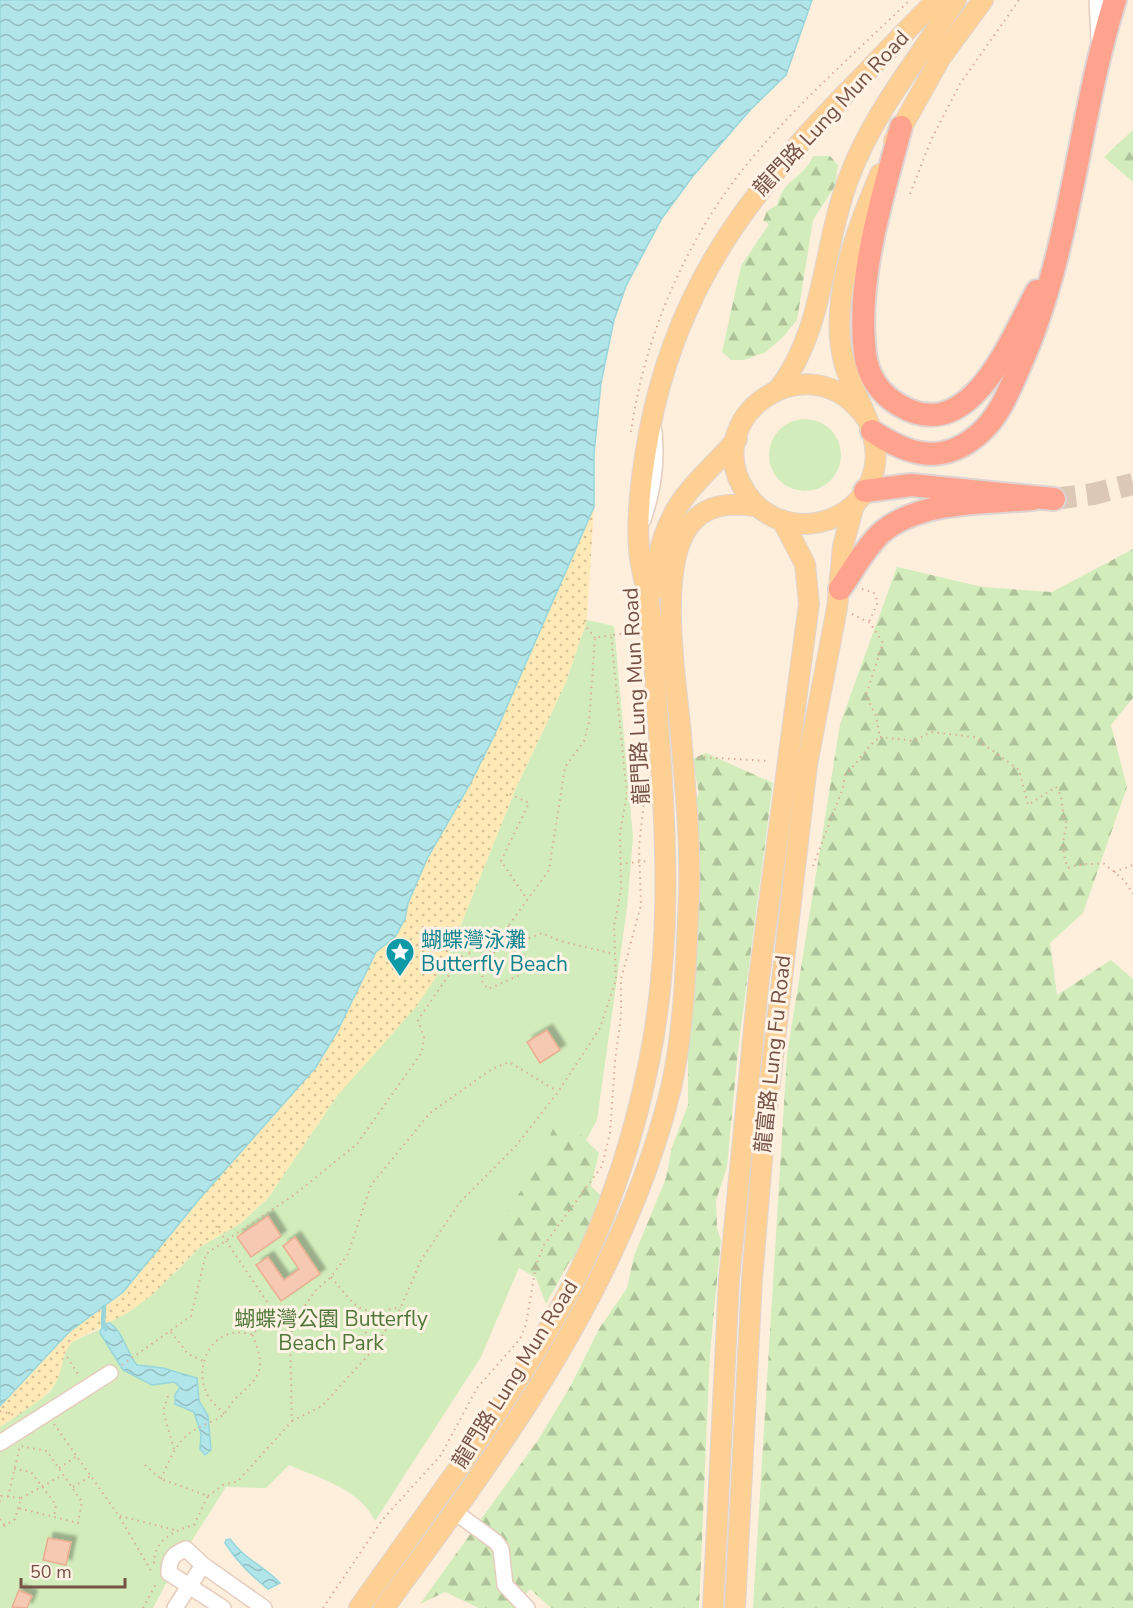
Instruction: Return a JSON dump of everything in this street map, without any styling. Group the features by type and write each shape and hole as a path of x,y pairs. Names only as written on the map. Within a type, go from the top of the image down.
{"highway":[{"path":"869,424 900,448 928,454 950,450 980,434 1001,406 1023,360 1041,314 1061,244 1097,59 1115,0"},
{"path":"901,127 875,232 864,326 868,368 873,380 888,398 903,408 925,414 951,410 972,399 983,387 1009,342 1061,244"},
{"path":"849,589 875,540 904,519 942,508 1043,499 925,486 897,486 860,498"}],"main road":[{"name":"龍門路 Lung Mun Road","path":"359,1608 519,1376 561,1306 606,1209 634,1123 652,1042 665,944 667,907 666,831 641,606 639,534 642,473 653,411 670,356 693,298 737,219 795,146 937,0"},
{"path":"778,390 799,359 812,328 831,234 857,158 891,92 956,0"},
{"name":"龍富路 Lung Fu Road","path":"735,1608 752,1279 765,1125 807,765 849,589 843,546 860,498 874,470 876,457 869,424 851,387 843,361 840,310 859,230 901,127 941,57 983,0"},
{"path":"860,498 838,516 819,523 805,525 782,520 756,506 741,484 736,471 734,450 744,419 751,408 778,390 798,384 825,386 855,402 869,424"},
{"path":"641,606 670,518 689,491 736,439"},
{"name":"龍門路 Lung Mun Road","path":"384,1608 455,1512 523,1409 583,1312 627,1223 671,1087 682,999 689,894 686,802 671,603 676,558 690,524 705,512 721,504 756,506"},
{"name":"龍富路 Lung Fu Road","path":"713,1608 720,1417 730,1269 759,978 809,604 805,564 794,538 782,520"}],"street":[{"path":"1097,0 1099,35 1097,59"},
{"path":"0,1443 110,1373"},
{"path":"455,1512 496,1542 501,1549 505,1585 527,1608"},
{"path":"223,1608 169,1573 169,1561 176,1552 186,1549 203,1565 264,1608"},
{"path":"175,1608 203,1565"}],"path":[{"name":"龍門路 Lung Mun Road","path":"630,436 642,378 665,307 685,262 719,203 743,170 778,129 910,0"},
{"path":"910,194 931,140 960,84 1019,0"},
{"path":"849,589 866,588 876,596 876,608 869,622"},
{"name":"龍門路 Lung Mun Road","path":"637,676 641,606"},
{"path":"857,616 869,622 884,643 866,695 876,716 880,737"},
{"path":"509,924 522,941 525,962 520,975 488,989 481,980 485,969 509,924 549,870 565,766 584,741 589,722 595,638 583,623"},
{"path":"595,638 621,634"},
{"path":"143,1608 158,1581 154,1552 162,1541 175,1530 194,1525 208,1496 223,1485 238,1481 292,1421 322,1406 372,1351 401,1307 421,1260 460,1202 514,1147 558,1092 600,1028 616,980 614,926 621,890 620,833 627,795 611,635"},
{"path":"805,867 812,868 817,857 843,788 845,774 858,764 872,743 880,737 914,741 931,732 974,737 1018,770 1028,806 1056,787 1061,794 1062,817 1067,824 1064,834 1064,857 1068,868 1080,863 1089,866 1103,863 1124,880 1133,894"},
{"path":"693,757 776,762"},
{"name":"龍門路 Lung Mun Road","path":"323,1608 383,1519 441,1455 477,1389 520,1339 526,1324 536,1266 544,1245 602,1166 610,1133 621,1016 621,979 641,905 640,862 645,784"},
{"path":"510,794 529,803 501,861 527,899"},
{"path":"620,864 647,861"},
{"path":"1114,872 1133,865"},
{"path":"522,941 542,933 560,941 614,954"},
{"path":"110,1373 191,1316 206,1254 294,1195 357,1144 422,1052 424,1037 418,1020 466,950 485,969"},
{"path":"292,1421 290,1336 299,1314 316,1290 331,1277 348,1254 371,1185 430,1113 492,1069 509,1062 558,1092"},
{"path":"216,1226 290,1336"},
{"path":"331,1277 358,1309 372,1351"},
{"path":"358,1309 375,1313 401,1307"},
{"path":"224,1414 208,1397 203,1382 203,1361 212,1345 233,1333 252,1334 276,1315"},
{"path":"171,1332 188,1354 203,1361"},
{"path":"161,1479 174,1449 191,1432 230,1410 234,1399 248,1389 259,1376 261,1357 252,1334"},
{"path":"64,1352 87,1388"},
{"path":"168,1396 163,1411 174,1449"},
{"path":"48,1414 119,1515 158,1581"},
{"path":"8,1497 20,1446 47,1451 82,1502 78,1523 18,1508"},
{"path":"58,1468 77,1456"},
{"path":"145,1465 161,1479 208,1496"},
{"path":"14,1469 31,1472 56,1505 54,1517"},
{"path":"0,1502 1,1495 21,1498 63,1475"},
{"path":"72,1488 91,1476"},
{"path":"0,1529 15,1519 21,1498"},
{"path":"119,1515 175,1530"},
{"path":"0,1519 5,1526"}],"green space":[{"path":"1133,130 1133,182 1104,157"},
{"path":"813,156 830,156 838,165 835,186 813,220 797,320 766,352 744,360 731,360 722,352 741,266 769,224 763,221 767,211 777,205 784,189 803,171"},
{"path":"805,419 819,422 831,429 838,441 841,455 838,469 831,481 819,488 805,491 791,488 779,481 772,469 769,455 772,441 779,429 791,422"},
{"path":"1133,549 1133,698 1111,725 1127,787 1083,913 1050,943 1057,995 1111,960 1133,979 1133,1608 753,1608 787,1055 840,724 897,567 983,587 1052,592"},
{"name":"蝴蝶灣公園 Butterfly Beach Park","path":"587,620 614,626 633,837 627,908 597,1120 529,1244 481,1357 375,1521 368,1510 349,1492 289,1465 266,1488 226,1487 191,1542 176,1546 167,1555 163,1567 167,1582 153,1608 0,1608 0,1427 50,1392 58,1378 66,1349 72,1342 100,1329 176,1272 200,1247 241,1223 268,1198 337,1096 445,964 516,788 566,682"},
{"path":"706,753 773,783 738,1050 727,1167 716,1201 717,1228 721,1240 710,1353 699,1608 551,1608 530,1589 515,1608 479,1608 445,1592 420,1604 538,1440 570,1387 599,1329 627,1288 634,1256 666,1178 672,1147 688,1105 688,1024 699,888 699,853 693,811 699,793 692,759"},
{"path":"567,1121 599,1153 591,1186 604,1199 605,1227 568,1264 546,1304 536,1278 494,1253 502,1217 536,1170 554,1126"}],"sand":[{"name":"蝴蝶灣泳灘 Butterfly Beach","path":"594,507 587,620 566,682 516,788 445,964 415,1008 337,1096 268,1198 241,1223 200,1247 152,1295 129,1312 72,1342 66,1351 59,1377 51,1389 38,1401 0,1427 0,1406 69,1332 104,1307 316,1066 337,1032 376,952 395,937 405,919 408,903 427,859 470,784 494,736"}],"water":[{"path":"0,0 812,0 786,75 751,109 693,176 662,218 626,286 614,320 601,383 594,454 594,507 494,736 470,784 427,859 408,903 405,919 395,937 376,952 337,1032 316,1067 201,1197 123,1292 69,1332 0,1406"},
{"path":"110,1323 119,1332 137,1365 163,1368 197,1378 199,1401 208,1416 211,1450 205,1455 200,1449 201,1434 194,1412 175,1404 175,1395 180,1387 174,1382 152,1385 123,1370 100,1333 103,1324"},
{"path":"230,1539 241,1552 280,1583 268,1589 256,1579 225,1543"}],"building":[{"path":"547,1030 560,1050 540,1063 527,1042"},
{"path":"268,1216 281,1236 251,1257 237,1237"},
{"path":"295,1237 320,1274 281,1301 256,1265 268,1257 284,1280 299,1269 283,1246"},
{"path":"48,1538 71,1542 66,1565 43,1560"},
{"path":"19,1590 32,1596 27,1608 12,1607"}],"waterway":[{"path":"104,1307 103,1324 106,1329"}],"tunnel":[{"path":"1054,499 1093,494 1133,484"}],"place":[{"name":"蝴蝶灣泳灘 Butterfly Beach","path":"400,978"}]}
